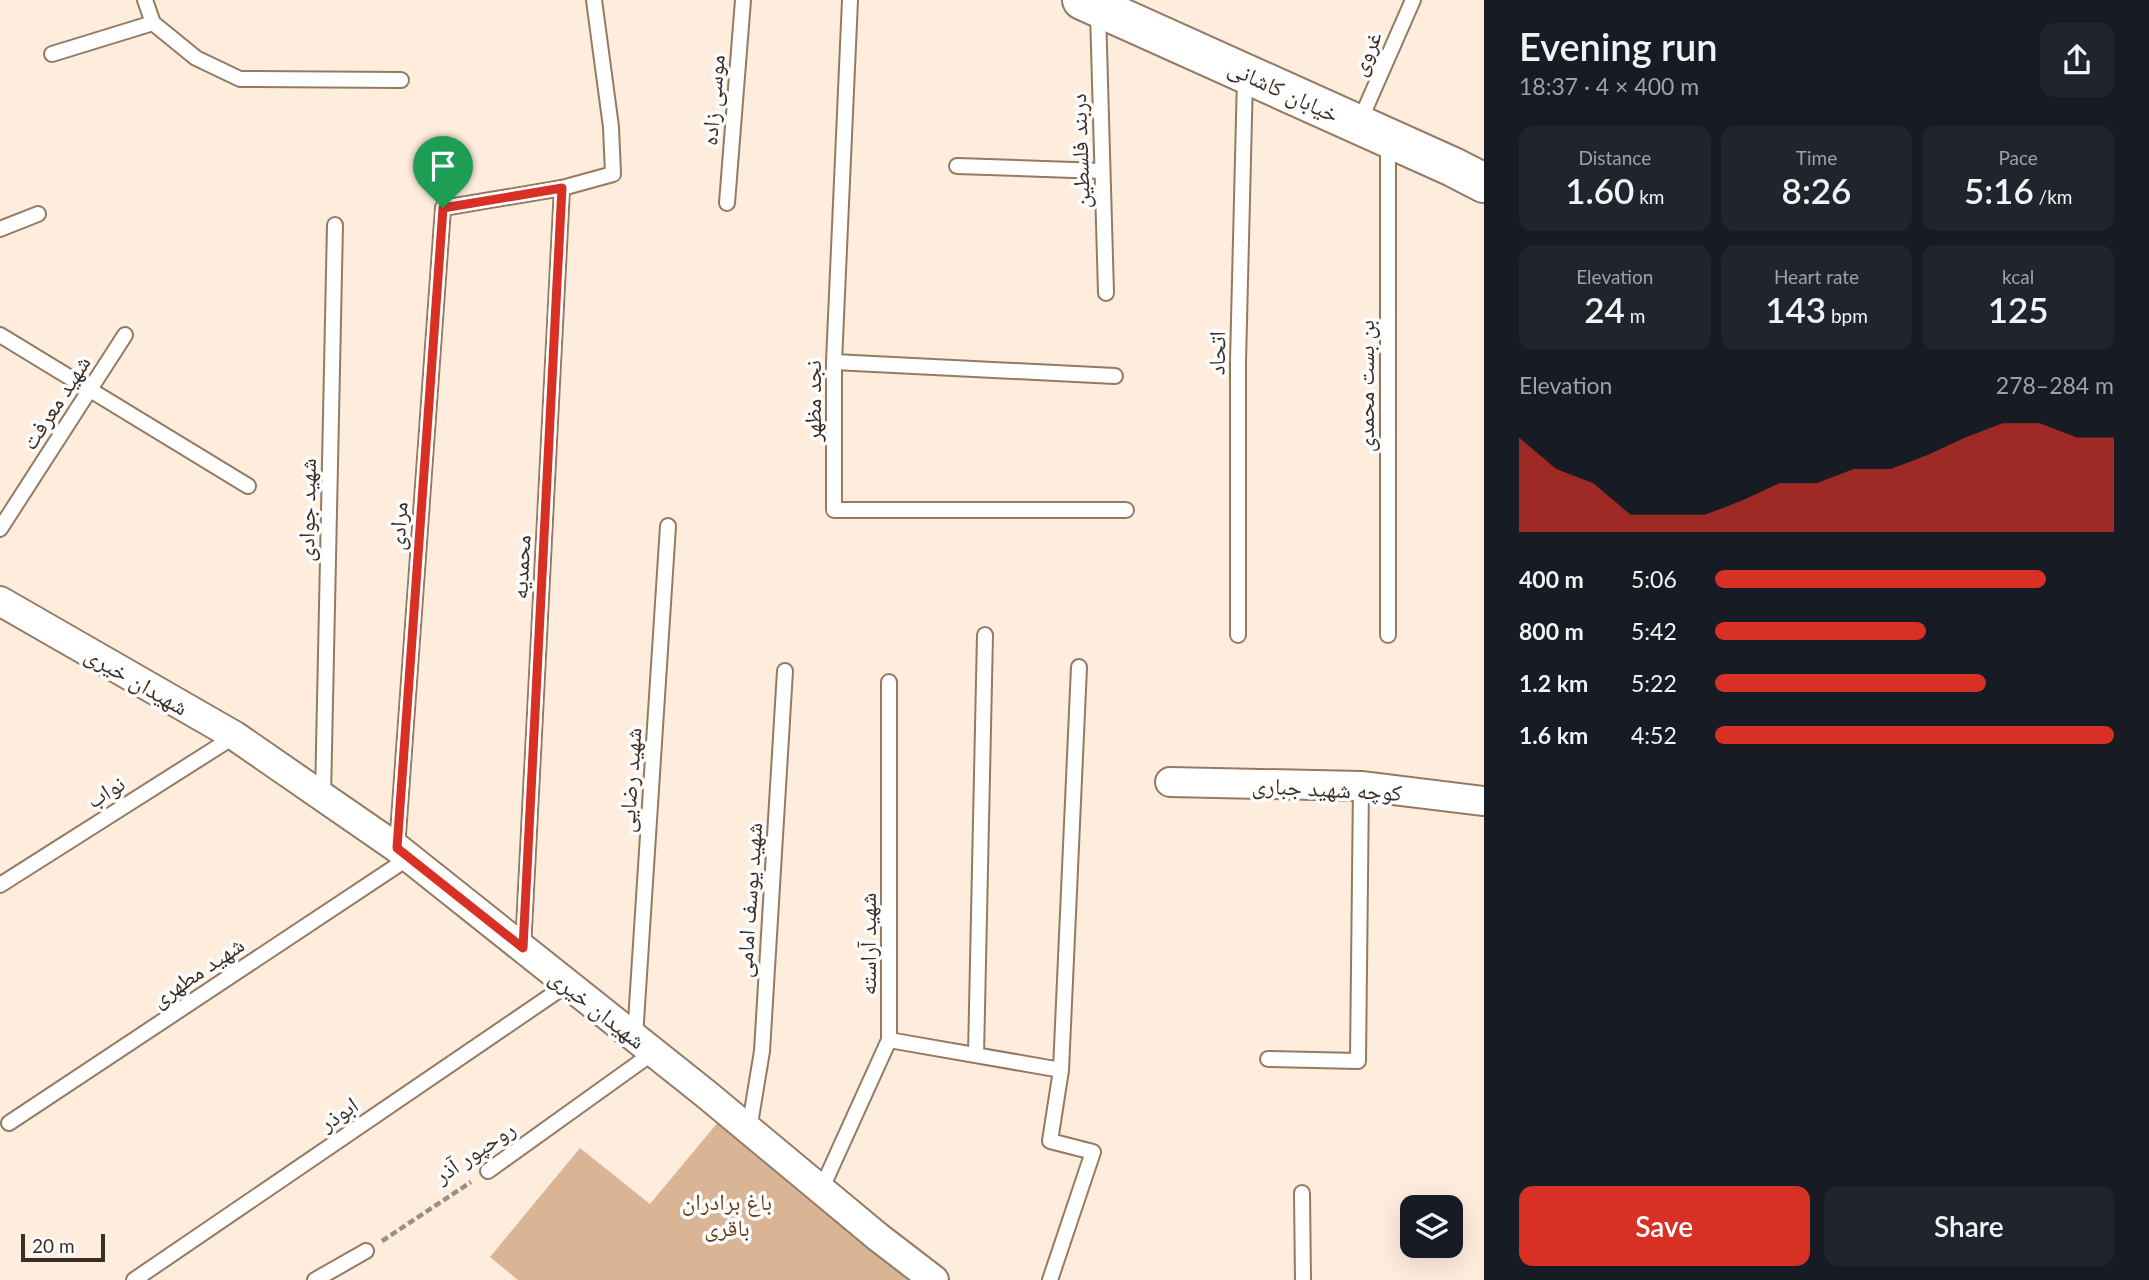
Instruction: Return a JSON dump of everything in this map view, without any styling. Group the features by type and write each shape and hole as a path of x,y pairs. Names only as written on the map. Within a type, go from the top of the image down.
{"street":[{"name":"خیابان کاشانی","path":"1090,4 1245,72 1484,183"},
{"name":"شهیدان خیری","path":"0,601 235,736 403,853 934,1280"},
{"name":"کوچه شهید جباری","path":"1170,782 1361,786 1484,801"}],"lane":[{"path":"145,0 153,23 196,58 240,79 401,80"},
{"path":"562,188 613,174 611,127 593,0"},
{"name":"موسی زاده","path":"727,203 743,0"},
{"name":"نجد مظهر","path":"850,0 834,362 834,510 1126,510"},
{"name":"غروی","path":"1373,131 1413,0"},
{"name":"دربند فلسطین","path":"1090,4 1102,171 1106,293"},
{"path":"52,54 153,23"},
{"name":"اتحاد","path":"1238,635 1238,362 1245,72"},
{"name":"بن بست محمدی","path":"1373,131 1388,635"},
{"path":"957,166 1102,171"},
{"name":"مرادی","path":"403,853 443,208 562,188"},
{"name":"محمدیه","path":"523,948 562,188"},
{"path":"0,229 38,214"},
{"name":"شهید جوادی","path":"323,797 335,225"},
{"path":"0,334 247,486"},
{"name":"شهید معرفت","path":"0,529 125,335"},
{"path":"834,362 1115,376"},
{"name":"شهید رضایی","path":"644,1045 668,526"},
{"path":"976,1055 985,635"},
{"path":"1050,1280 1093,1153 1049,1141 1061,1070 1079,667"},
{"name":"شهید یوسف امامی","path":"749,1130 762,1051 785,671"},
{"name":"شهید آراسته","path":"821,1190 889,1040 889,682"},
{"name":"نواب","path":"0,885 235,736"},
{"path":"1268,1059 1358,1061 1361,786"},
{"name":"شهید مطهری","path":"9,1123 403,853"},
{"name":"ابوذر","path":"134,1280 568,984"},
{"path":"889,1040 1061,1070"},
{"name":"روحپور آذر","path":"488,1171 644,1045"},
{"path":"1302,1192 1303,1280"},
{"path":"315,1280 366,1251"}],"path":[{"name":"روحپور آذر","path":"366,1251 488,1171"}],"green space":[{"name":"باغ برادران باقری","path":"719,1121 913,1280 518,1280 490,1257 580,1148 650,1204"}],"route":[{"path":"562,188 523,948 397,848 443,208 562,188"}]}
